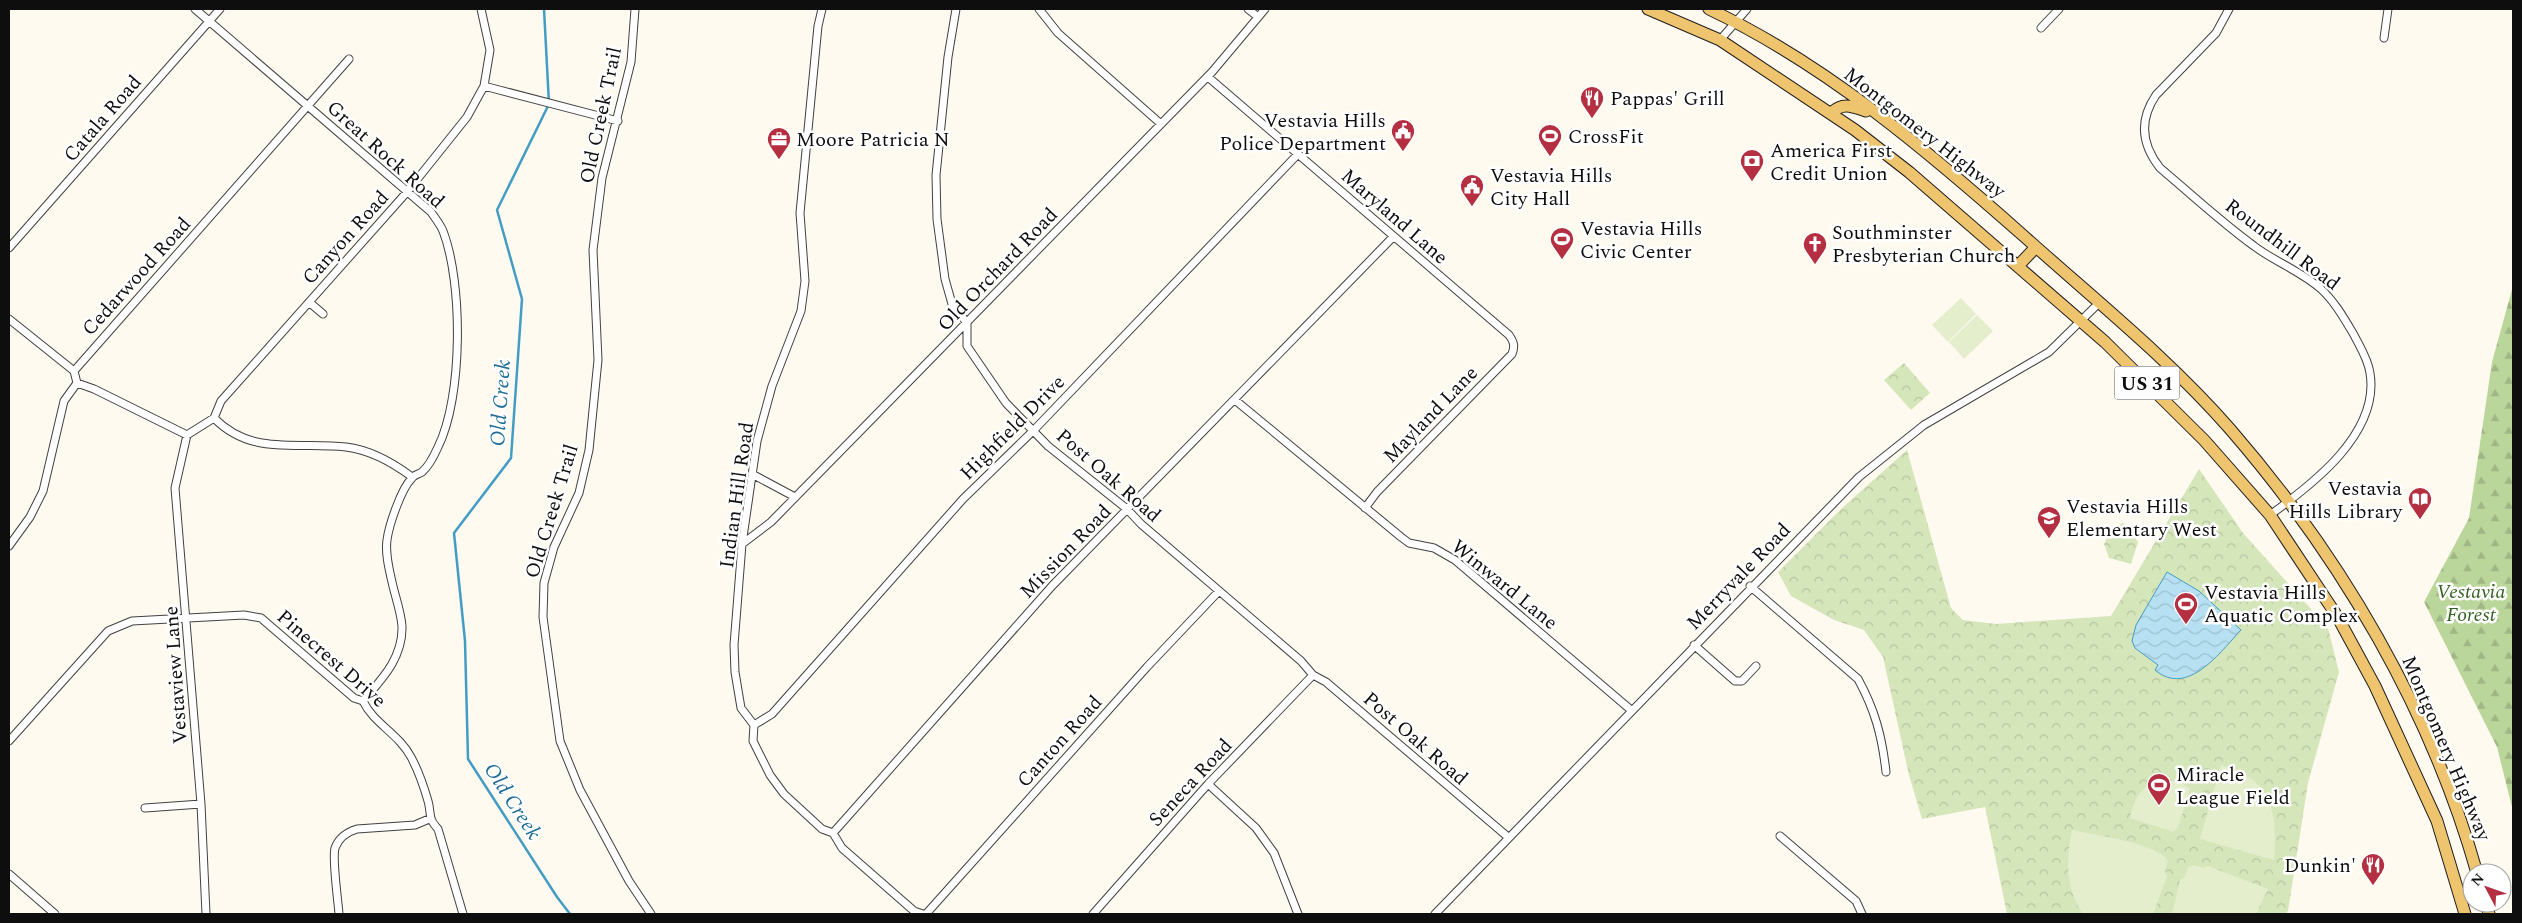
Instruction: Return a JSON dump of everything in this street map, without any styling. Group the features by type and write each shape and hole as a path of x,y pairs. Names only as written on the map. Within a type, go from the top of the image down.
{"main road":[{"name":"Montgomery Highway","path":"1648,9 1720,40 1831,113 1910,172 2105,342 2172,407 2270,515 2337,616 2376,686 2437,821 2465,914"},
{"name":"Montgomery Highway","path":"1709,9 1735,21 1816,70 1941,163 2176,372 2224,422 2289,502 2359,605 2413,704 2462,826 2475,863"},
{"path":"1831,113 1839,106 1847,105 1875,114"},
{"path":"2018,266 2036,247"}],"street":[{"name":"Great Rock Road","path":"195,9 431,212 442,230 447,245 458,313 459,332 451,408 440,445 430,462 421,472 412,477 394,510 386,541 389,569 402,626 398,652 388,672 363,701"},
{"name":"Catala Road","path":"9,248 220,9"},
{"name":"Canyon Road","path":"214,418 221,401 407,192 467,117 484,86 490,50 481,9"},
{"name":"Old Creek Trail","path":"635,9 631,62 618,121 602,178 593,250 598,360 590,450 579,493 554,547 544,583 543,617 560,741 580,790 629,881 652,914"},
{"name":"Indian Hill Road","path":"822,9 818,26 800,213 805,281 801,312 772,386 757,441 742,544 734,645 735,672 741,708 754,725 753,741 770,775 784,794 822,829 833,833 842,848 914,911 924,914"},
{"path":"956,9 948,57 936,175 937,219 945,279 952,304 968,323"},
{"path":"1038,9 1058,33 1161,124"},
{"path":"1248,9 1258,17"},
{"name":"Old Orchard Road","path":"742,544 771,522 968,323 1208,77 1265,9"},
{"path":"1720,40 1747,9"},
{"path":"2041,28 2059,9"},
{"name":"Roundhill Road","path":"2229,9 2216,33 2156,95 2145,116 2143,128 2150,156 2160,168 2253,245 2314,284 2332,300 2367,360 2370,374 2371,394 2360,428 2352,442 2289,502 2270,515"},
{"path":"2384,38 2388,9"},
{"name":"Cedarwood Road","path":"74,371 349,59"},
{"name":"Maryland Lane","path":"1208,77 1509,335 1514,342"},
{"path":"484,86 618,121"},
{"name":"Highfield Drive","path":"754,725 772,714 963,499 1034,430 1298,154"},
{"name":"Mission Road","path":"833,833 1052,586 1393,237"},
{"path":"309,302 323,314"},
{"name":"Merryvale Road","path":"1435,914 1750,586 1859,477 1924,425 2049,352 2099,303"},
{"path":"9,319 74,371 77,383 64,401 42,491 30,517 9,546"},
{"name":"Post Oak Road","path":"968,323 968,346 1006,403 1048,446 1127,509 1141,524 1302,661 1314,674 1326,682 1508,837"},
{"name":"Mayland Lane","path":"1365,508 1377,492 1512,354 1514,342"},
{"path":"77,383 94,389 187,435 214,418 237,435 262,445 346,446 364,450 393,463 412,477"},
{"name":"Winward Lane","path":"1235,400 1409,543 1434,548 1455,560 1631,710"},
{"name":"Vestaview Lane","path":"187,435 175,488 201,804 206,914"},
{"path":"752,474 795,497"},
{"path":"1750,586 1858,679 1869,699 1881,735 1886,772"},
{"name":"Canton Road","path":"924,914 1147,667 1219,591"},
{"name":"Pinecrest Drive","path":"9,741 108,630 132,621 187,620 244,615 261,618 354,698 363,701 367,710 399,739 411,757 428,803 429,820 438,829 463,914"},
{"path":"1694,645 1734,680 1742,681 1756,666"},
{"name":"Seneca Road","path":"1093,914 1208,784 1314,674"},
{"path":"1208,784 1256,828 1274,853 1298,914"},
{"path":"145,808 201,804"},
{"path":"339,914 334,849 340,838 349,831 357,829 415,825 429,820"},
{"path":"1780,836 1856,901 1862,914"},
{"path":"9,874 55,914"}],"green space":[{"name":"Vestavia Forest","path":"2513,286 2513,811 2497,747 2424,602 2469,518 2492,362"},
{"path":"1961,298 1976,314 1948,342 1932,325"},
{"path":"1977,315 1993,331 1964,359 1949,342"},
{"path":"1904,363 1930,393 1911,410 1884,380"},
{"path":"1907,450 1951,608 1963,620 1996,624 2111,616 2199,469 2243,533 2328,628 2339,672 2308,783 2288,911 2285,914 2007,914 1985,807 1922,819 1909,775 1883,657 1864,630 1834,620 1791,596 1778,572 1841,509"},
{"path":"2122,523 2125,524 2138,542 2131,564 2109,558 2104,544 2110,532"},
{"path":"2221,765 2253,780 2267,796 2275,828 2274,860 2200,839"},
{"name":"Miracle League Field","path":"2164,780 2178,782 2190,788 2179,825 2174,832 2130,818 2134,804 2141,792 2150,784"},
{"path":"2072,830 2109,837 2152,849 2168,861 2165,871 2167,877 2153,914 2083,914 2073,894 2068,874"},
{"path":"2194,865 2203,868 2208,866 2268,889 2256,914 2172,914 2180,880 2185,877 2188,867"}],"water":[{"name":"Vestavia Hills Aquatic Complex","path":"2167,572 2199,591 2241,630 2203,668 2180,679 2167,677 2155,670 2158,665 2135,648 2132,641 2136,625"}],"waterway":[{"name":"Old Creek","path":"544,9 549,104 497,210 522,299 511,458 454,533 465,641 468,759 557,897 570,914"}],"place":[{"name":"Pappas' Grill","path":"1592,119"},
{"name":"Vestavia Hills Police Department","path":"1403,152"},
{"name":"CrossFit","path":"1550,157"},
{"name":"Moore Patricia N","path":"779,160"},
{"name":"America First Credit Union","path":"1752,182"},
{"name":"Vestavia Hills City Hall","path":"1472,207"},
{"name":"Vestavia Hills Civic Center","path":"1562,260"},
{"name":"Southminster Presbyterian Church","path":"1815,265"},
{"name":"Vestavia Hills Library","path":"2420,520"},
{"name":"Vestavia Hills Elementary West","path":"2049,539"},
{"name":"Vestavia Hills Aquatic Complex","path":"2186,625"},
{"name":"Miracle League Field","path":"2159,806"},
{"name":"Dunkin'","path":"2373,886"}]}
